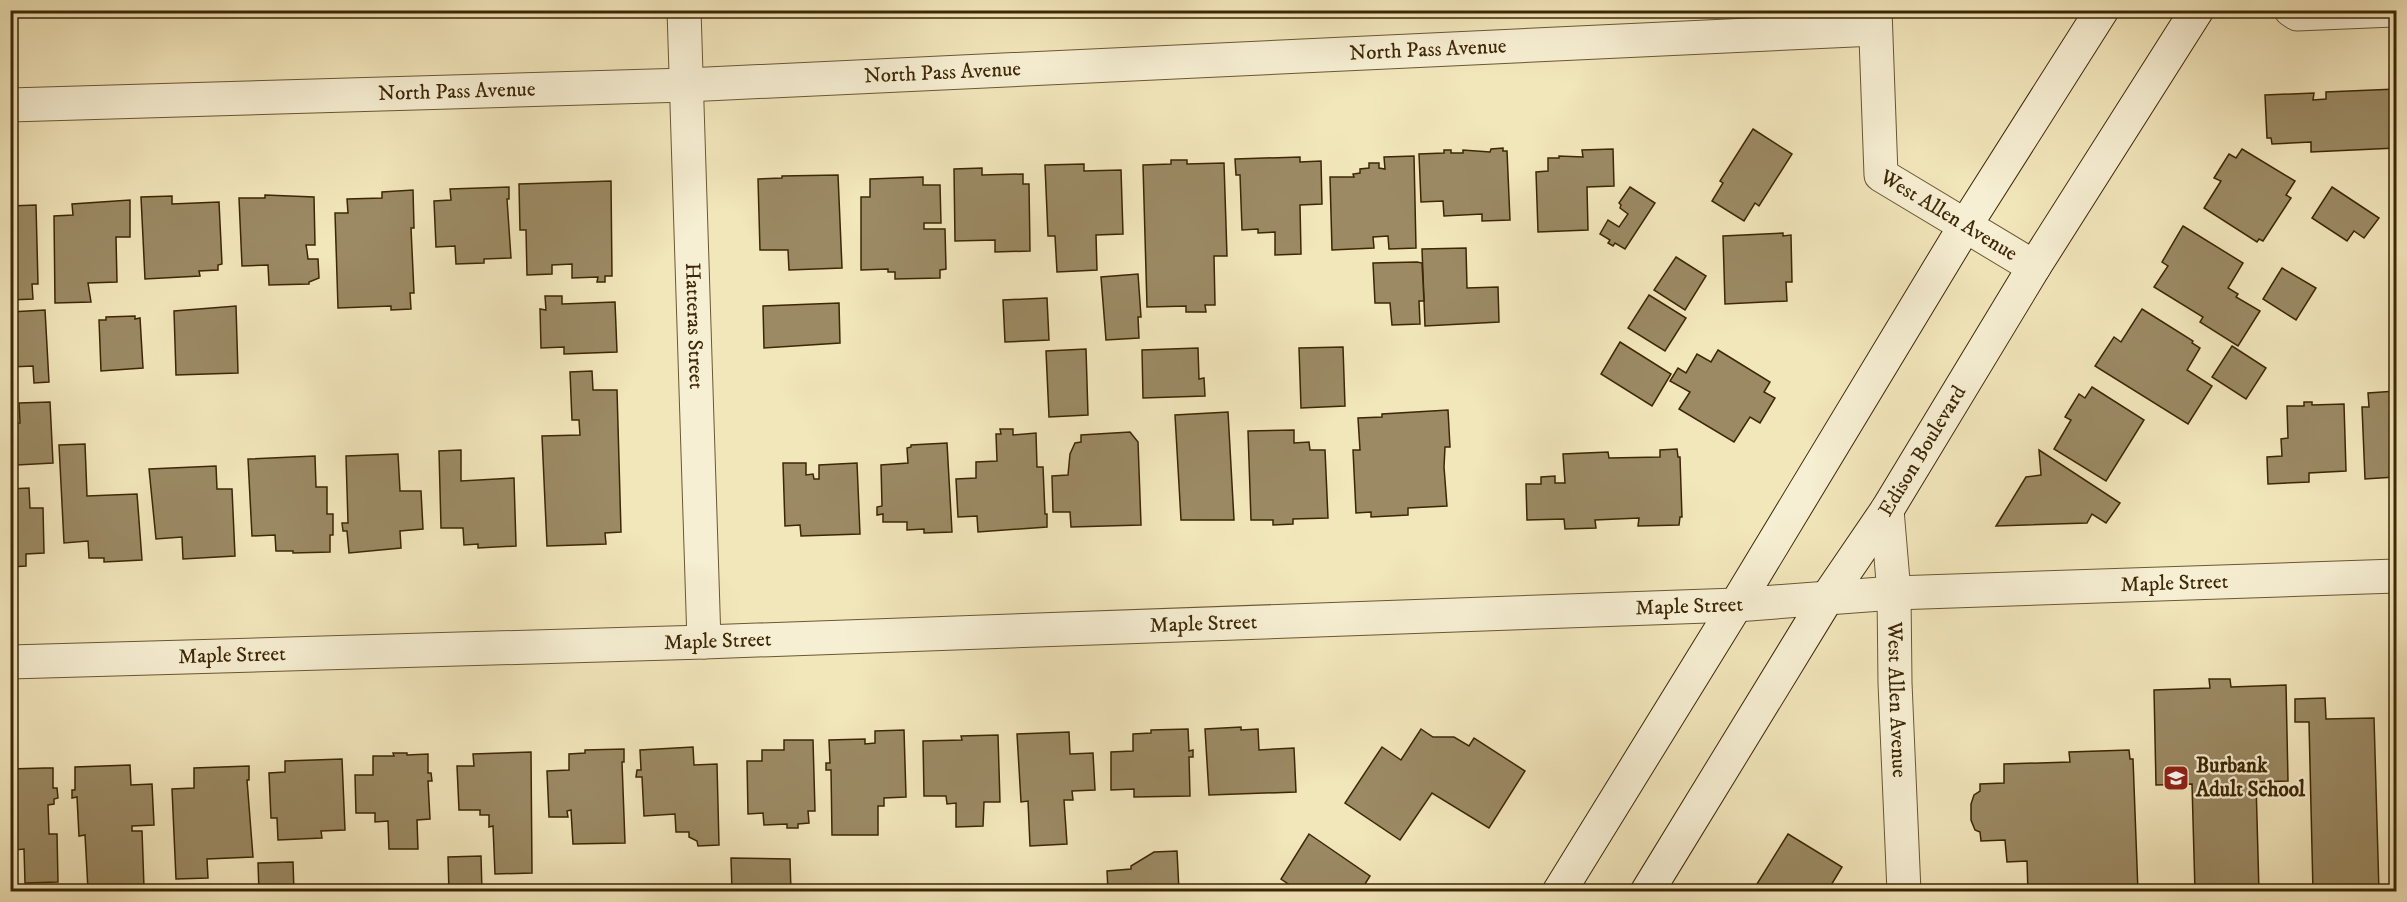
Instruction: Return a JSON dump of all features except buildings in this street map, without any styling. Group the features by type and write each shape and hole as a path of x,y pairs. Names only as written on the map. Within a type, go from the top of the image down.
{"street":[{"name":"Hatteras Street","path":"684,10 704,642"},
{"path":"1559,891 1736,605 1965,226 2102,10"},
{"name":"Edison Boulevard","path":"1647,891 1827,598 1887,510 2034,267 2197,10"},
{"path":"2291,10 2297,14 2393,10"},
{"name":"North Pass Avenue","path":"10,105 687,86 1875,20"},
{"name":"West Allen Avenue","path":"1875,20 1881,175 2034,267"},
{"name":"West Allen Avenue","path":"1887,510 1894,593 1895,683 1904,891"},
{"name":"Maple Street","path":"10,662 704,642 1736,605 1894,593 2397,576"}],"place":[{"name":"Burbank Adult School","path":"2176,778"}]}
